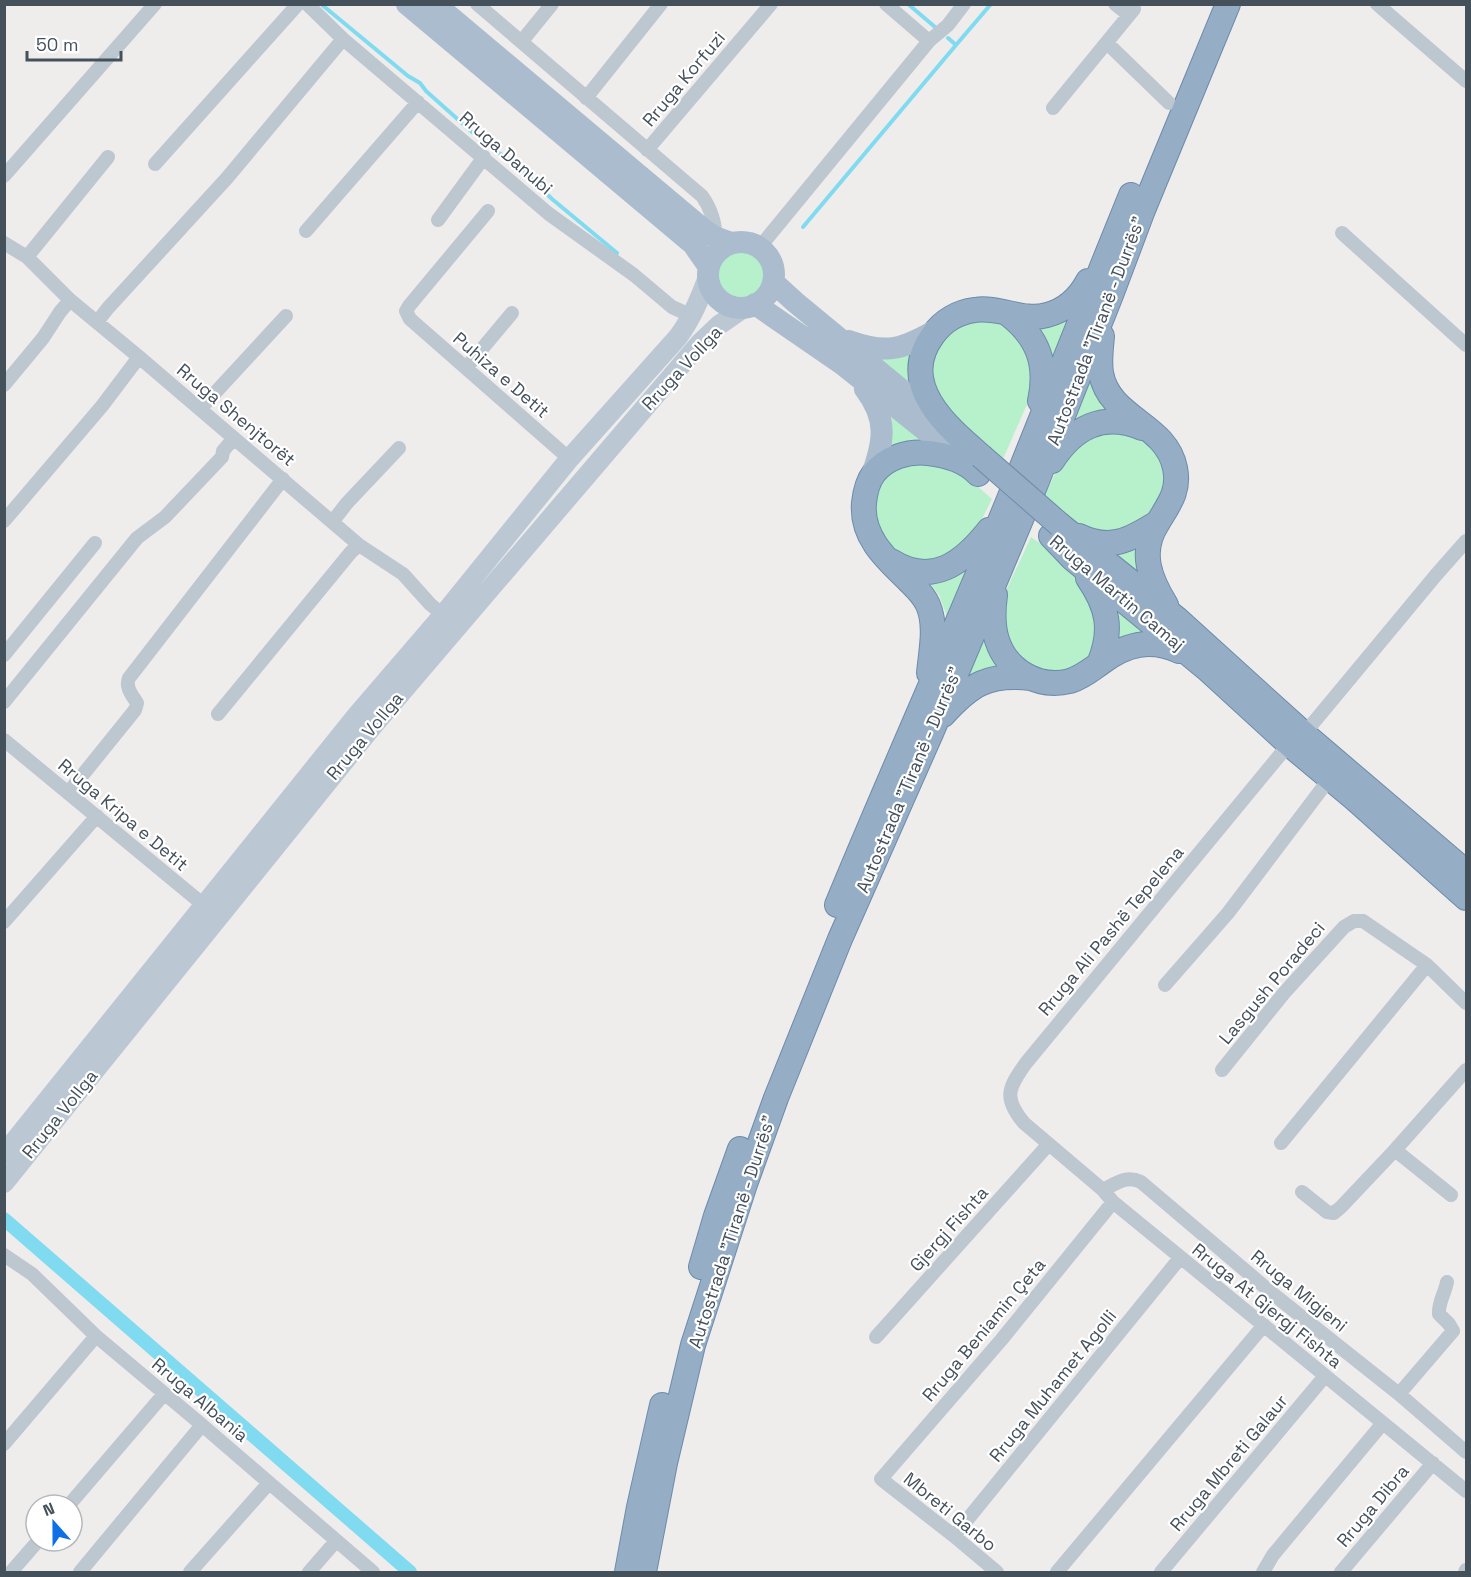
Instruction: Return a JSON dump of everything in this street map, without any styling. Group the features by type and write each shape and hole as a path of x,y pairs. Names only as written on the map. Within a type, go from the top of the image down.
{"highway":[{"name":"Autostrada \"Tiranë - Durrës\"","path":"627,1572 649,1460 678,1341 728,1180 762,1090 878,805 928,694 1009,499 1210,4"},
{"name":"Autostrada \"Tiranë - Durrës\"","path":"644,1572 665,1464 693,1345 745,1184 776,1098 836,950 1033,490 1143,210 1228,4"},
{"path":"958,437 932,406 924,391 921,366 930,340 938,329 952,318 970,311 984,309 1030,317 1042,316 1060,310 1075,300 1087,284 1134,188"},
{"path":"1111,296 1100,354 1100,368 1107,392 1115,402 1162,441 1169,450 1174,465 1175,491 1150,538 1147,552 1151,579 1156,590 1177,619"},
{"path":"1008,314 1024,328 1040,353 1042,394 1030,444"},
{"path":"1033,490 1062,447 1085,428 1100,422 1121,421 1155,434"},
{"name":"Rruga Martin Camaj","path":"958,437 977,466 1177,619 1297,739 1330,778 1467,898"},
{"path":"928,694 933,630 930,610 919,592 870,538 864,517 865,497 872,476 880,467 904,455 927,453 977,466"},
{"path":"884,556 900,567 911,570 934,571 948,567 961,560 976,545 1009,499"},
{"path":"1061,531 1092,542 1118,542 1157,523"},
{"name":"Rruga Martin Camaj","path":"1061,531 1073,559 1206,669 1466,871"},
{"path":"1073,559 1095,588 1105,610 1107,630 1099,664"},
{"path":"999,571 993,616 996,638 1007,660 1031,678"},
{"path":"933,726 961,696 977,685 1011,676 1031,678 1047,683 1063,682 1080,677 1123,649 1146,643 1159,644 1173,649 1206,669"}],"main road":[{"path":"407,4 693,244 708,272 712,291 722,302 731,306 750,306 766,295 773,282 774,272 766,254 746,242 723,240 704,230 435,4"},
{"path":"708,272 715,254 722,248 723,240"},
{"name":"Rruga Vollga","path":"4,1183 357,715 443,615 570,458 678,336 692,316 700,299 708,272"},
{"name":"Rruga Martin Camaj","path":"773,282 958,437"},
{"name":"Rruga Vollga","path":"4,1154 211,911 372,728 678,368 710,333 750,306"},
{"name":"Rruga Martin Camaj","path":"750,306 842,364 977,466"},
{"path":"837,336 869,347 888,349 910,344 938,329"},
{"path":"842,364 870,396 881,420 882,441 872,476"}],"street":[{"path":"4,176 155,4"},
{"path":"155,164 298,4"},
{"name":"Rruga Danubi","path":"307,4 344,39 549,214 634,275 672,307 692,316"},
{"path":"477,4 702,196 715,228 723,240"},
{"path":"522,41 552,4"},
{"path":"586,98 661,4"},
{"name":"Rruga Korfuzi","path":"647,150 771,4"},
{"path":"759,248 929,41 948,24 964,4"},
{"path":"1053,108 1131,12 1115,4"},
{"path":"1377,4 1467,81"},
{"path":"887,5 929,41"},
{"path":"97,322 227,178 344,39"},
{"path":"1107,43 1169,103"},
{"path":"306,231 418,102"},
{"path":"27,257 108,157"},
{"path":"438,220 484,157"},
{"name":"Puhiza e Detit","path":"488,211 406,311 410,319 570,458"},
{"path":"1342,233 1467,345"},
{"name":"Rruga Shenjtorët","path":"4,243 27,257 70,300 359,545 410,579 430,604 443,615"},
{"path":"4,385 43,338 70,300"},
{"path":"466,369 513,314"},
{"path":"198,407 202,407 286,316"},
{"path":"4,521 102,406 139,357"},
{"path":"4,702 137,538 165,517 222,457 223,451 234,438"},
{"path":"333,521 399,447"},
{"path":"68,793 135,710 137,703 128,686 129,678 283,479"},
{"name":"Rruga Ali Pashë Tepelena","path":"1048,1145 1013,1111 1009,1094 1013,1080 1116,953 1467,541"},
{"path":"4,655 95,543"},
{"path":"218,714 359,545"},
{"name":"Rruga Kripa e Detit","path":"4,740 211,911"},
{"path":"1165,985 1228,913 1330,778"},
{"path":"4,922 97,816"},
{"name":"Lasgush Poradeci","path":"1222,1070 1284,993 1344,927 1354,921 1363,921 1427,965 1467,1003"},
{"path":"1281,1143 1427,965"},
{"path":"1302,1192 1327,1212 1334,1213 1467,1070"},
{"name":"Rruga At Gjergj Fishta","path":"1048,1145 1180,1258 1467,1491"},
{"name":"Gjergj Fishta","path":"876,1337 1048,1145"},
{"path":"1395,1150 1451,1195"},
{"name":"Rruga Migjeni","path":"1103,1190 1120,1181 1132,1178 1141,1182 1273,1294 1399,1394 1467,1452"},
{"name":"Rruga Beniamin Çeta","path":"881,1479 1002,1339 1113,1202"},
{"name":"Rruga Albania","path":"4,1254 32,1274 96,1336 373,1572"},
{"name":"Rruga Muhamet Agolli","path":"954,1536 1180,1258"},
{"path":"1399,1394 1453,1331 1439,1314 1438,1307 1446,1293 1447,1282"},
{"path":"1056,1572 1264,1325"},
{"path":"4,1444 96,1336"},
{"name":"Rruga Mbreti Galaur","path":"1161,1572 1325,1376"},
{"path":"79,1493 164,1394"},
{"path":"1263,1572 1273,1555 1383,1423"},
{"path":"80,1572 202,1425"},
{"name":"Rruga Dibra","path":"1341,1572 1433,1463"},
{"name":"Mbreti Garbo","path":"881,1479 997,1572"},
{"path":"190,1572 269,1482"},
{"path":"309,1572 336,1541"},
{"path":"11,1572 28,1553"}],"green space":[{"path":"741,251 757,258 764,274 757,290 741,297 725,290 718,274 725,258"},
{"path":"1077,303 1049,374 1026,322"},
{"path":"1001,320 1031,347 1032,393 1003,459 948,413 930,389 932,349 960,321"},
{"path":"916,350 919,394 880,359"},
{"path":"1090,365 1110,410 1072,427"},
{"path":"891,417 928,444 886,452 892,436"},
{"path":"1100,429 1140,436 1161,458 1166,477 1157,513 1115,536 1078,525 1044,496 1066,452"},
{"path":"913,460 961,472 992,499 974,535 928,567 883,548 871,501 886,475"},
{"path":"1031,537 1089,577 1098,648 1084,662 1067,670 1056,672 1037,670 1006,645 1003,597"},
{"path":"1137,543 1144,578 1102,547"},
{"path":"976,558 948,619 939,595 925,577"},
{"path":"1117,610 1152,634 1114,644 1118,620"},
{"path":"984,619 1008,667 965,681"}],"waterway":[{"path":"321,4 408,76 420,83 426,91 493,150 512,160 552,199 617,253"},
{"path":"908,4 935,27"},
{"path":"948,38 956,45 991,4"},
{"path":"803,227 956,45"},
{"path":"4,1219 410,1572"}]}
